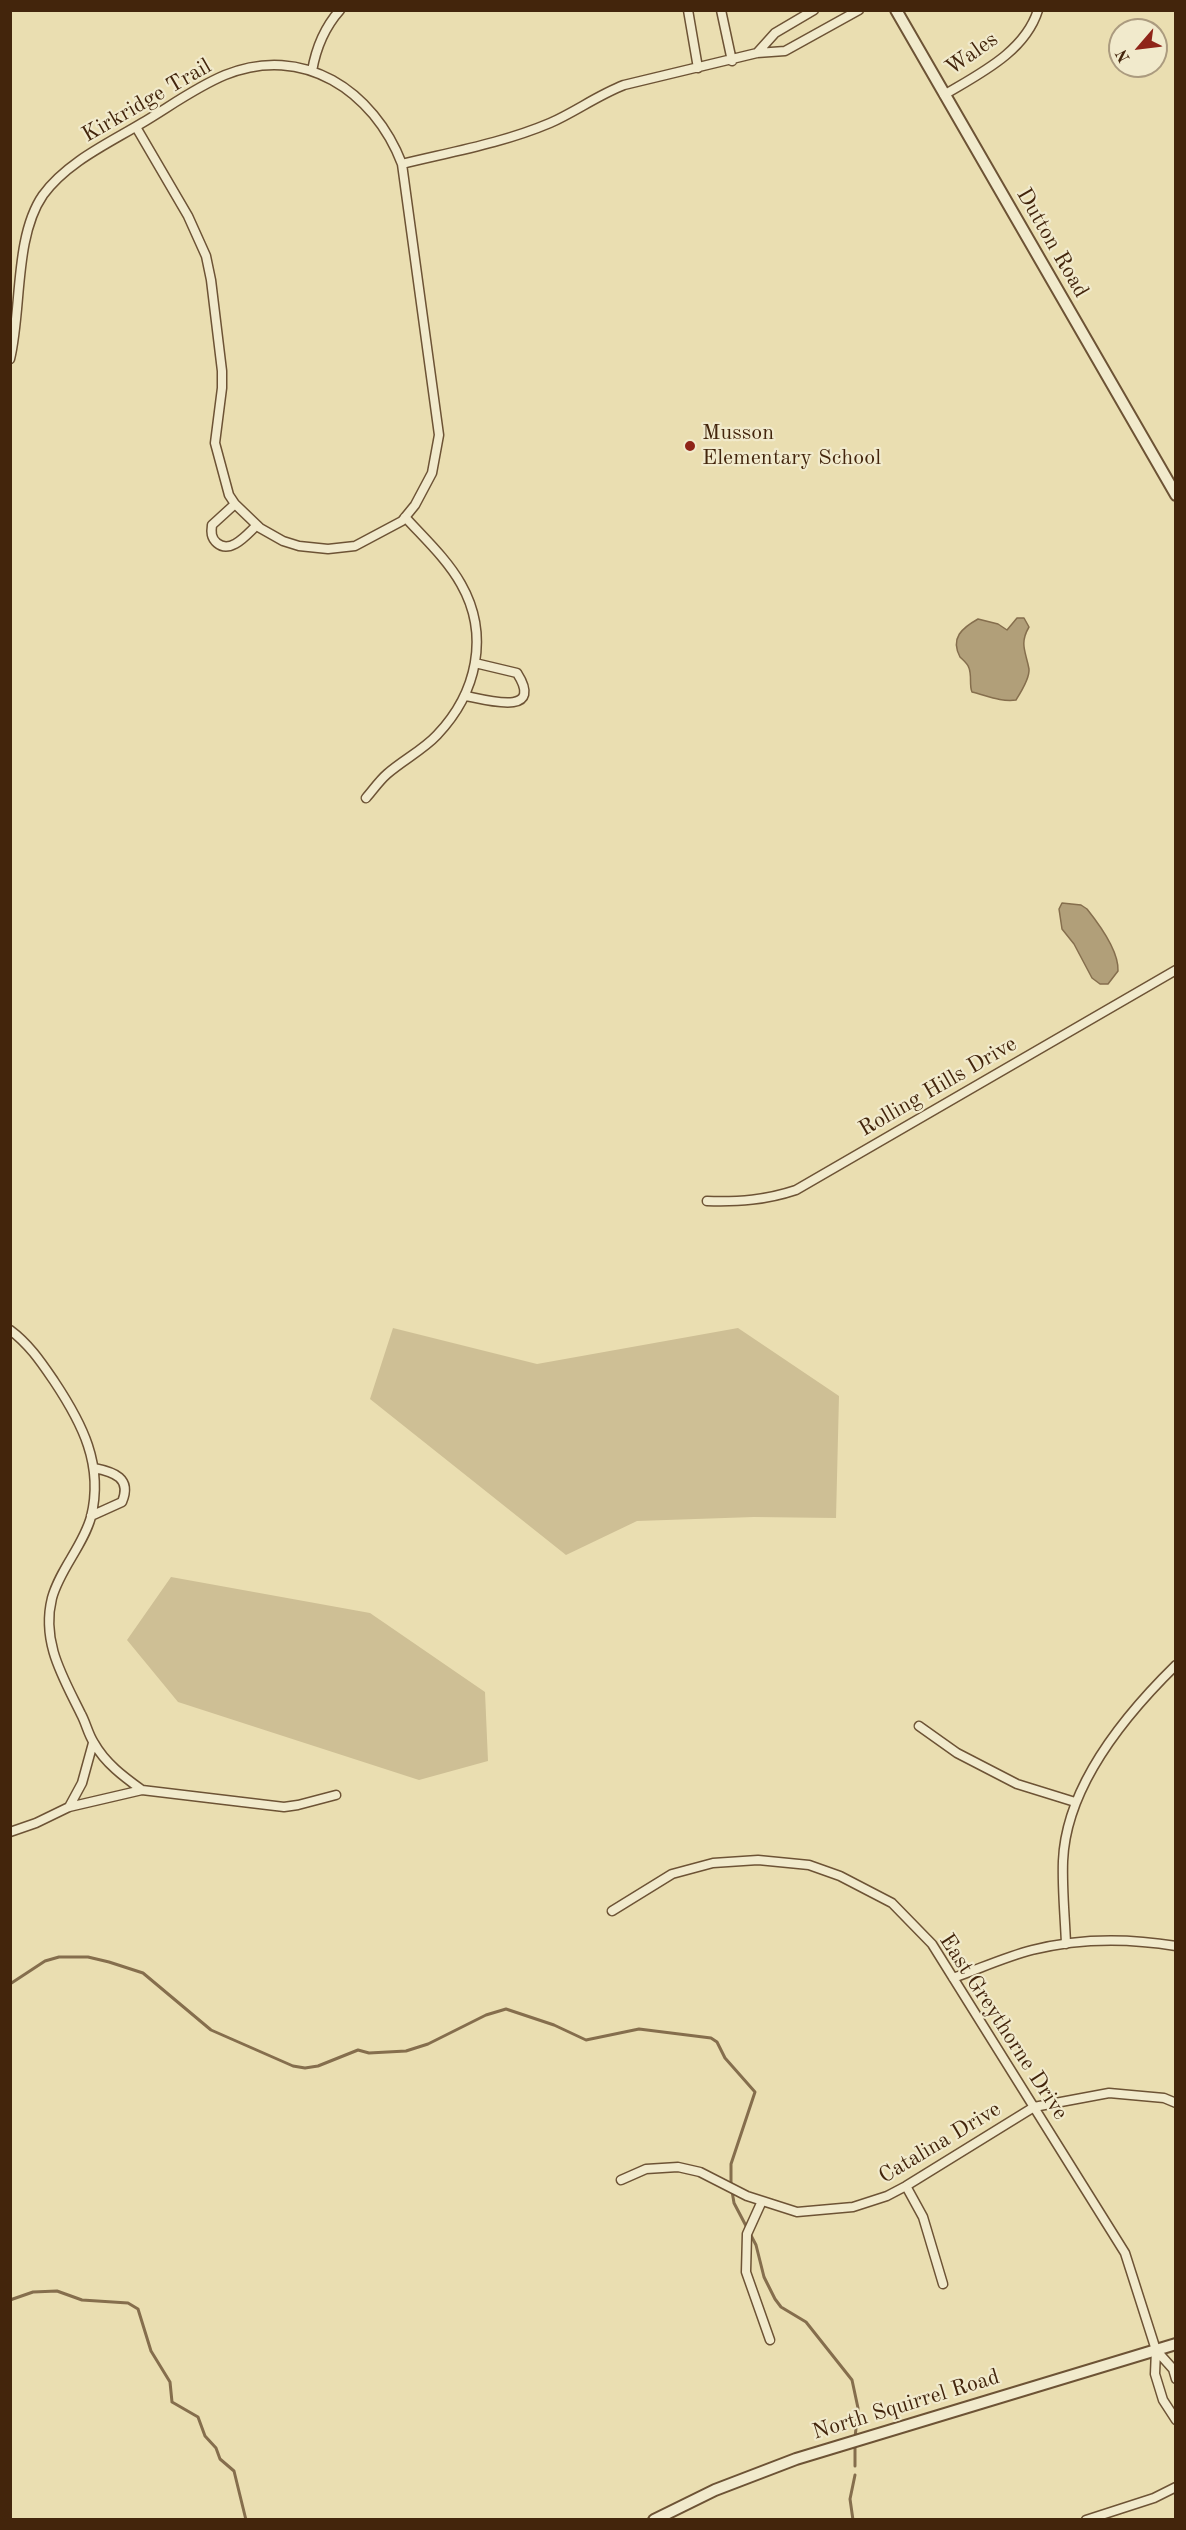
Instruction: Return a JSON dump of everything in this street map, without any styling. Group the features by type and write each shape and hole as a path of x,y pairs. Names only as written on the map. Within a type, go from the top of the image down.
{"street":[{"path":"312,71 315,51 324,31 340,10"},
{"path":"688,10 698,68"},
{"path":"721,10 732,61"},
{"path":"757,53 775,33 814,10"},
{"path":"402,164 509,138 551,123 604,93 624,85 732,61 757,53 785,51 859,10"},
{"name":"Dutton Road","path":"896,10 1176,495"},
{"name":"Wales","path":"944,95 984,71 1021,41 1038,10"},
{"name":"Kirkridge Trail","path":"10,359 22,262 34,212 44,195 60,177 79,161 226,75 257,67 284,66 327,76 344,86 380,121 395,146 402,164 439,435 432,473 415,505 405,517"},
{"path":"136,127 188,216 206,256 222,371 222,388 214,443 229,495 235,504 257,525 283,541 299,546 328,549 355,546 405,517 440,555 461,585 470,605 476,633 476,663 462,705 435,737 387,774 366,798"},
{"path":"235,504 212,525 212,537 217,543 228,547 235,544 257,525"},
{"path":"466,696 509,704 518,700 523,694 524,684 517,673 476,663"},
{"name":"Rolling Hills Drive","path":"707,1201 738,1202 772,1197 796,1190 1176,970"},
{"path":"10,1330 36,1354 75,1411 88,1442 94,1468 91,1515 82,1542 65,1569 52,1598 49,1624 52,1648 59,1673 84,1719 93,1743 121,1775 142,1790"},
{"path":"91,1515 122,1502 126,1492 117,1475 111,1471 94,1468"},
{"path":"1066,1944 1063,1860 1075,1802 1113,1734 1176,1665"},
{"path":"919,1726 957,1753 1017,1784 1075,1802"},
{"path":"69,1807 81,1783 93,1743"},
{"path":"10,1832 69,1807 142,1790 284,1807 336,1795"},
{"name":"East Greythorne Drive","path":"612,1911 672,1874 713,1863 758,1860 809,1865 840,1876 892,1903 932,1944 1125,2253 1156,2350"},
{"path":"953,1978 1032,1950 1066,1944 1113,1939 1176,1946"},
{"name":"Catalina Drive","path":"621,2180 646,2169 678,2167 700,2172 747,2196 797,2212 853,2207 887,2196 906,2186 1034,2107 1109,2093 1164,2098 1176,2103"},
{"path":"906,2186 923,2217 943,2284"},
{"path":"762,2201 747,2234 746,2272 770,2340"},
{"name":"North Squirrel Road","path":"654,2520 716,2490 796,2459 1176,2344"},
{"path":"1156,2350 1173,2369 1176,2379"},
{"path":"1156,2350 1155,2374 1163,2400 1176,2420"},
{"path":"1086,2520 1154,2498 1176,2487"}],"shaded area":[{"path":"1017,618 1024,618 1029,627 1024,643 1029,673 1016,700 994,698 972,692 969,668 957,650 959,634 978,619 998,624 1007,630"},
{"path":"1062,903 1081,905 1087,909 1107,938 1115,955 1118,971 1108,984 1100,984 1092,978 1074,944 1062,929 1059,909"},
{"path":"393,1328 537,1364 738,1328 839,1396 836,1518 754,1517 637,1521 566,1555 370,1399"},
{"path":"171,1577 370,1613 485,1692 488,1761 419,1780 178,1702 127,1640"}],"waterway":[{"path":"10,1984 45,1961 59,1957 88,1957 109,1962 143,1973 211,2030 293,2066 305,2068 318,2066 358,2050 369,2053 406,2051 428,2044 486,2015 506,2009 554,2025 586,2040 639,2029 711,2038 717,2042 725,2058 755,2092 731,2164 731,2185"},
{"path":"732,2191 734,2203 756,2245 764,2277 775,2299 781,2307 806,2322 852,2380 858,2408 855,2438"},
{"path":"10,2300 33,2292 57,2291 82,2300 128,2303 138,2309 151,2351 170,2382 172,2402 198,2417 205,2436 216,2448 220,2459 234,2471 246,2520"},
{"path":"855,2444 855,2466"},
{"path":"853,2520 850,2499 855,2475"}],"place":[{"name":"Musson Elementary School","path":"690,446"}]}
